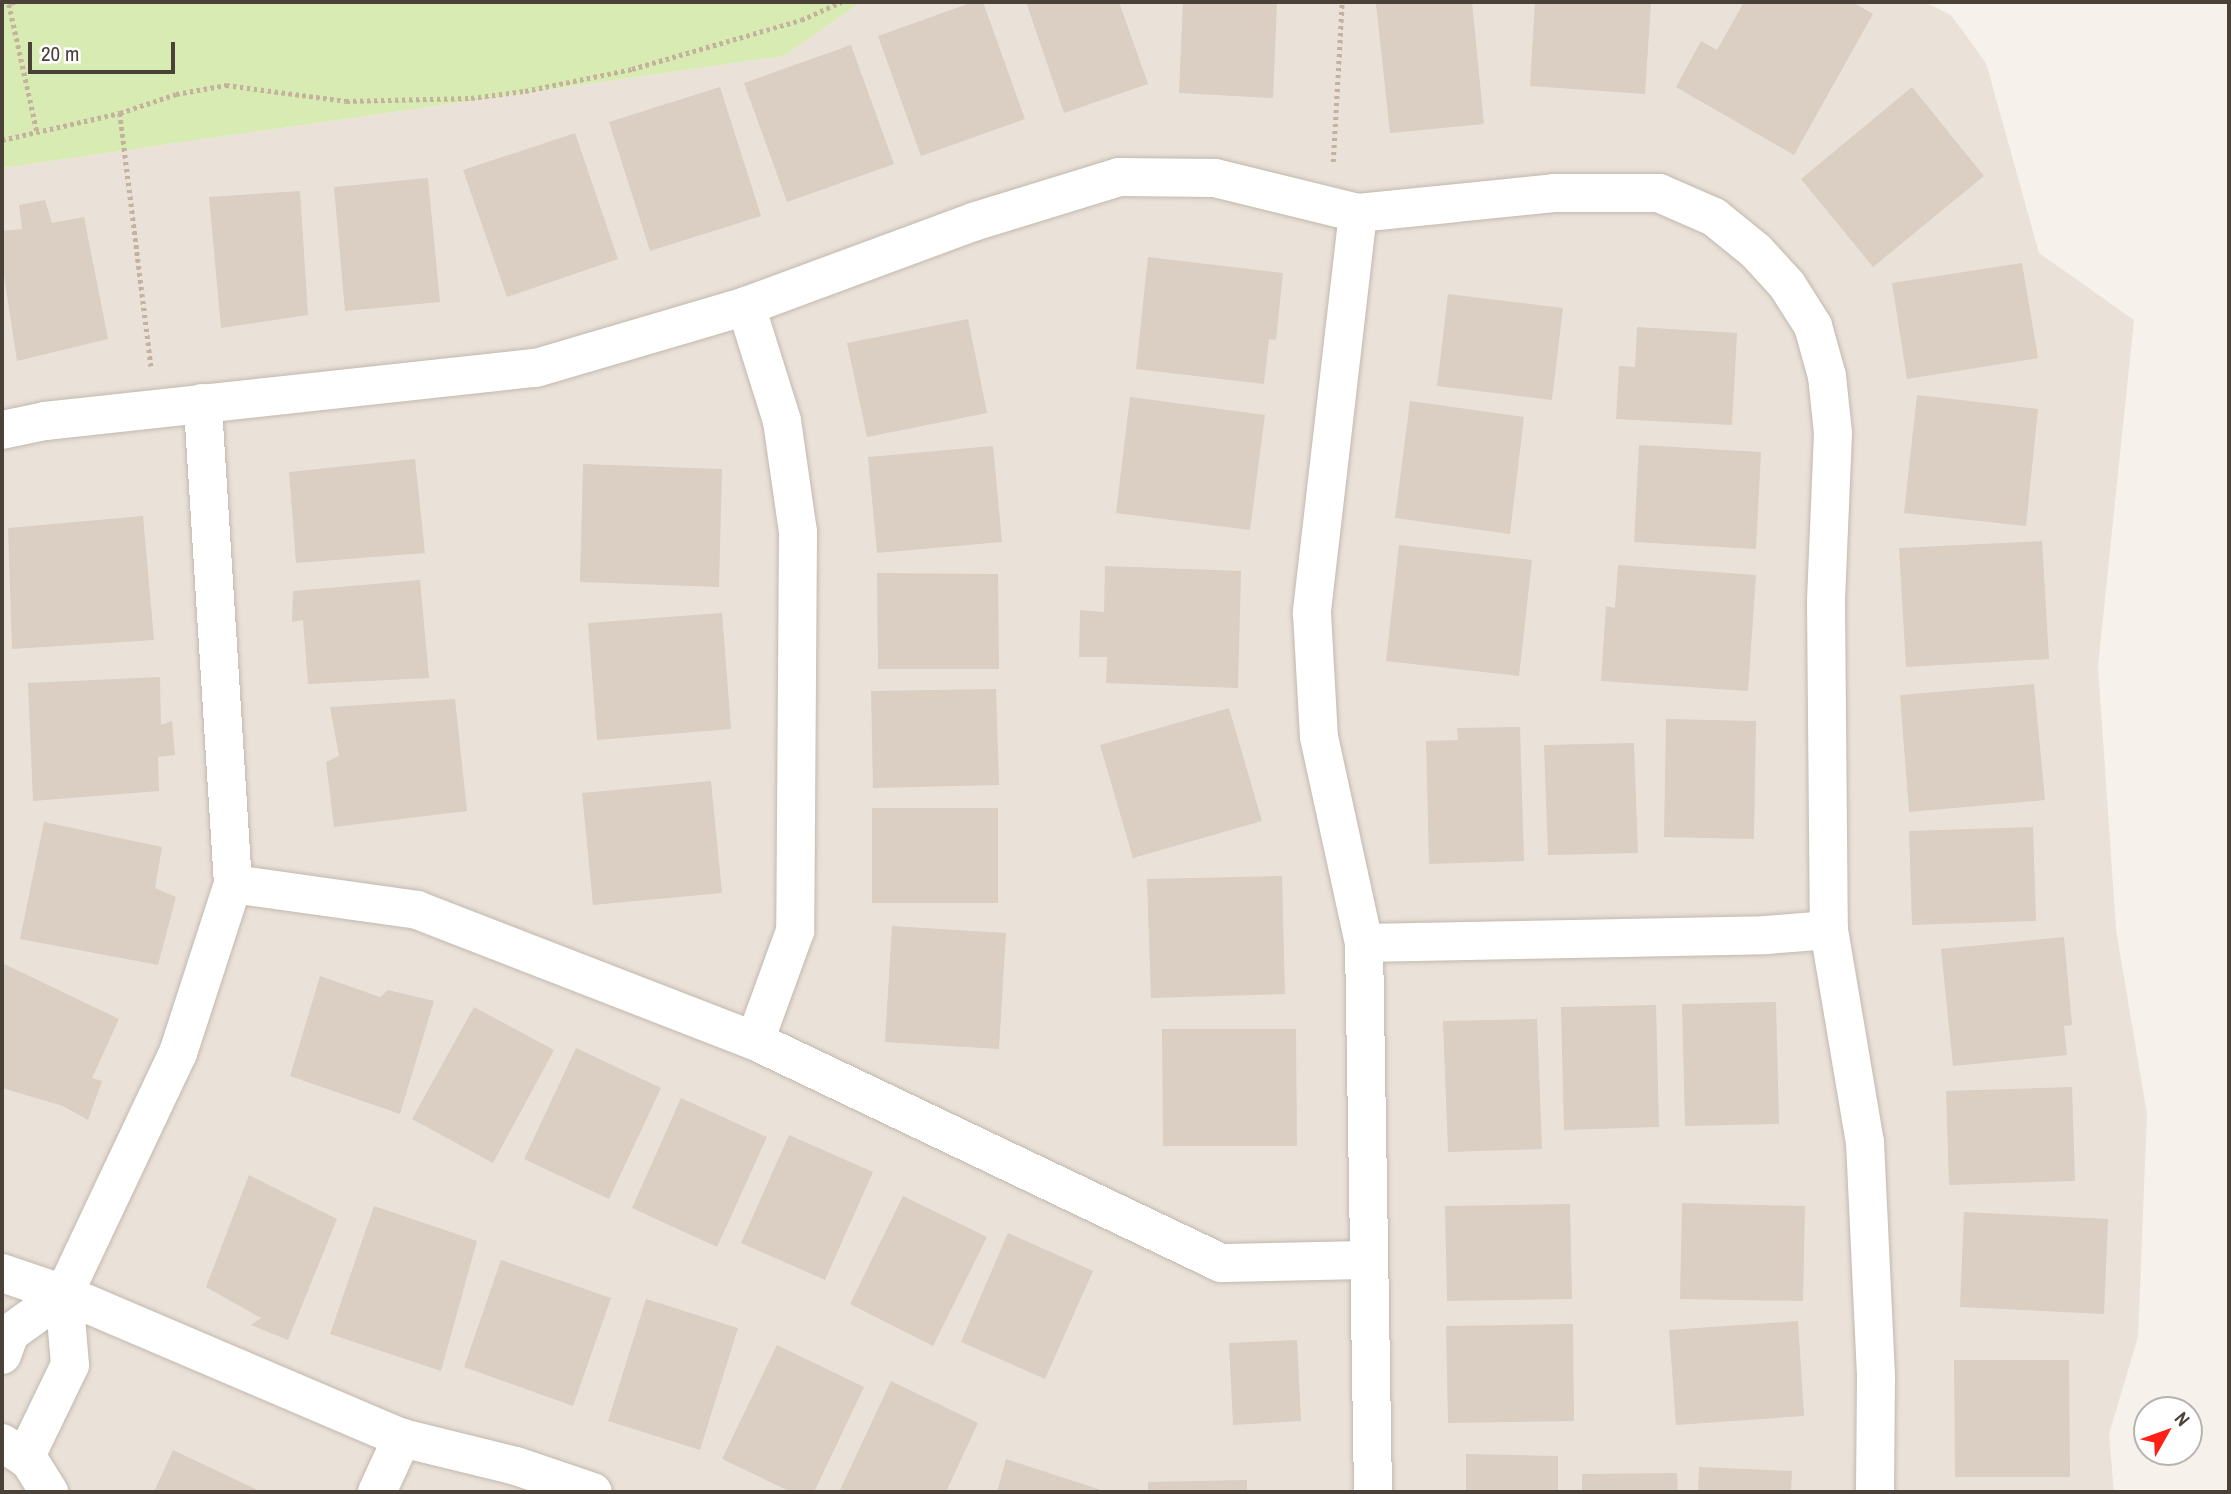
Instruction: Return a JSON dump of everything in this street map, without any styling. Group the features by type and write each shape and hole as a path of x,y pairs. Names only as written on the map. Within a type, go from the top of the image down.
{"lane":[{"path":"2,430 203,403 536,368 746,306 973,222 1119,177 1215,178 1344,209 1554,192 1659,192 1714,217 1756,251 1787,285 1813,326 1827,376 1833,433 1826,602 1829,930 1865,1142 1876,1377 1875,1492"},
{"path":"1344,209 1312,613 1319,737 1364,943 1373,1492"},
{"path":"746,306 782,421 798,531 795,931 755,1041"},
{"path":"2,1354 10,1334 64,1294 178,1053 233,884 203,403"},
{"path":"233,884 417,910 755,1041 1221,1263 1368,1260"},
{"path":"1364,943 1766,935 1829,930"},
{"path":"2,1273 64,1294 402,1438 516,1466 593,1492"},
{"path":"49,1492 13,1450 70,1365 64,1294"},
{"path":"377,1492 402,1438"}],"path":[{"path":"15,2 9,4 37,131"},
{"path":"2,140 120,113 176,94 226,86 346,101 471,98 525,91 632,69 801,20 841,2"},
{"path":"1342,2 1344,209"},
{"path":"120,113 156,409"}],"shaded area":[{"path":"861,2 1924,2 1951,15 1986,63 2039,253 2134,320 2098,666 2116,929 2147,1114 2138,1337 2109,1434 2114,1492 2,1492 2,168 784,56"}],"green space":[{"path":"2,2 861,2 784,56 2,168"}],"building":[{"path":"973,2 983,2 1025,119 921,156 878,36"},
{"path":"1026,2 1119,2 1148,84 1064,113"},
{"path":"1183,2 1277,2 1273,98 1179,93"},
{"path":"1472,2 1484,124 1390,133 1376,4"},
{"path":"1535,2 1651,2 1645,94 1530,86"},
{"path":"1744,2 1852,2 1873,14 1794,155 1676,87 1701,41 1717,50"},
{"path":"851,45 894,164 787,202 744,83"},
{"path":"720,87 761,216 650,251 609,122"},
{"path":"1912,87 1984,176 1873,267 1801,179"},
{"path":"575,133 618,259 507,297 463,170"},
{"path":"428,178 440,302 345,311 334,187"},
{"path":"300,191 308,315 221,328 209,197"},
{"path":"45,200 52,223 84,217 108,339 17,361 2,263 2,231 22,229 19,205"},
{"path":"1148,257 1283,273 1276,340 1269,339 1264,384 1136,369"},
{"path":"2022,263 2038,358 1907,379 1892,283"},
{"path":"1448,294 1563,308 1552,400 1437,386"},
{"path":"968,319 987,413 867,437 847,343"},
{"path":"1637,327 1737,333 1732,425 1616,419 1619,366 1635,367"},
{"path":"1917,395 2038,409 2026,526 1904,513"},
{"path":"1130,397 1265,415 1250,530 1116,513"},
{"path":"1410,401 1524,417 1510,534 1395,518"},
{"path":"1639,445 1761,452 1756,549 1634,542"},
{"path":"993,446 1002,542 877,553 868,457"},
{"path":"415,459 425,553 296,563 289,472"},
{"path":"583,464 722,469 719,587 580,582"},
{"path":"143,516 154,640 12,649 8,528"},
{"path":"2042,541 2049,659 1906,667 1899,548"},
{"path":"1399,545 1532,560 1519,676 1386,661"},
{"path":"1618,565 1756,575 1748,691 1601,681 1606,606 1615,608"},
{"path":"1105,566 1241,571 1238,688 1106,683 1107,657 1079,657 1080,610 1104,612"},
{"path":"877,573 998,574 999,669 878,669"},
{"path":"420,580 429,678 308,684 303,620 292,622 293,591"},
{"path":"722,613 731,729 597,740 588,623"},
{"path":"160,677 161,725 172,721 175,755 158,757 159,791 33,801 28,683"},
{"path":"2034,684 2045,800 1909,812 1900,695"},
{"path":"996,689 999,785 873,788 871,691"},
{"path":"455,699 467,811 334,827 326,762 339,756 330,707"},
{"path":"1229,708 1262,821 1133,858 1100,745"},
{"path":"1666,719 1756,721 1754,839 1664,837"},
{"path":"1520,727 1524,861 1429,864 1426,741 1458,740 1457,728"},
{"path":"1634,743 1638,853 1548,855 1544,745"},
{"path":"711,781 722,893 593,905 582,793"},
{"path":"872,808 998,808 998,903 872,903"},
{"path":"44,822 162,847 155,888 176,897 158,965 20,939"},
{"path":"2033,827 2036,921 1912,925 1909,831"},
{"path":"1282,876 1285,994 1151,998 1147,879"},
{"path":"892,926 1006,933 999,1049 885,1042"},
{"path":"2064,937 2072,1025 2064,1026 2067,1055 1953,1066 1941,949"},
{"path":"2,963 119,1019 92,1078 102,1081 88,1120 63,1106 2,1088"},
{"path":"320,976 380,997 388,990 434,1001 400,1114 290,1076"},
{"path":"1776,1002 1779,1124 1685,1126 1682,1004"},
{"path":"1656,1005 1659,1127 1564,1130 1561,1007"},
{"path":"474,1007 554,1050 493,1163 412,1119"},
{"path":"1537,1019 1542,1149 1448,1152 1443,1021"},
{"path":"1162,1029 1296,1029 1297,1146 1163,1146"},
{"path":"576,1048 661,1088 609,1199 524,1159"},
{"path":"2072,1087 2075,1181 1949,1185 1946,1091"},
{"path":"681,1098 767,1137 717,1247 632,1208"},
{"path":"789,1135 873,1172 825,1280 741,1243"},
{"path":"249,1175 337,1219 288,1340 251,1325 261,1318 206,1287"},
{"path":"903,1196 987,1237 933,1346 850,1304"},
{"path":"1682,1203 1805,1206 1803,1301 1680,1299"},
{"path":"1570,1204 1572,1299 1447,1301 1445,1206"},
{"path":"374,1206 477,1241 441,1371 330,1334"},
{"path":"1964,1212 2108,1219 2104,1314 1960,1307"},
{"path":"1008,1233 1093,1271 1045,1379 961,1342"},
{"path":"501,1260 611,1298 573,1406 464,1367"},
{"path":"646,1299 738,1328 700,1450 608,1421"},
{"path":"1798,1321 1804,1416 1676,1425 1669,1330"},
{"path":"1573,1324 1574,1421 1448,1423 1446,1326"},
{"path":"1297,1340 1301,1421 1233,1425 1229,1343"},
{"path":"777,1345 864,1387 814,1492 791,1492 722,1459"},
{"path":"1954,1360 2069,1360 2070,1477 1955,1477"},
{"path":"891,1381 978,1423 946,1492 839,1492"},
{"path":"173,1450 262,1492 154,1492"},
{"path":"1466,1454 1558,1456 1558,1492 1466,1492"},
{"path":"1006,1459 1107,1492 997,1492"},
{"path":"1699,1467 1792,1471 1791,1492 1698,1492"},
{"path":"1677,1473 1678,1492 1582,1492 1582,1474"},
{"path":"1247,1480 1247,1492 1148,1492 1148,1482"}]}
